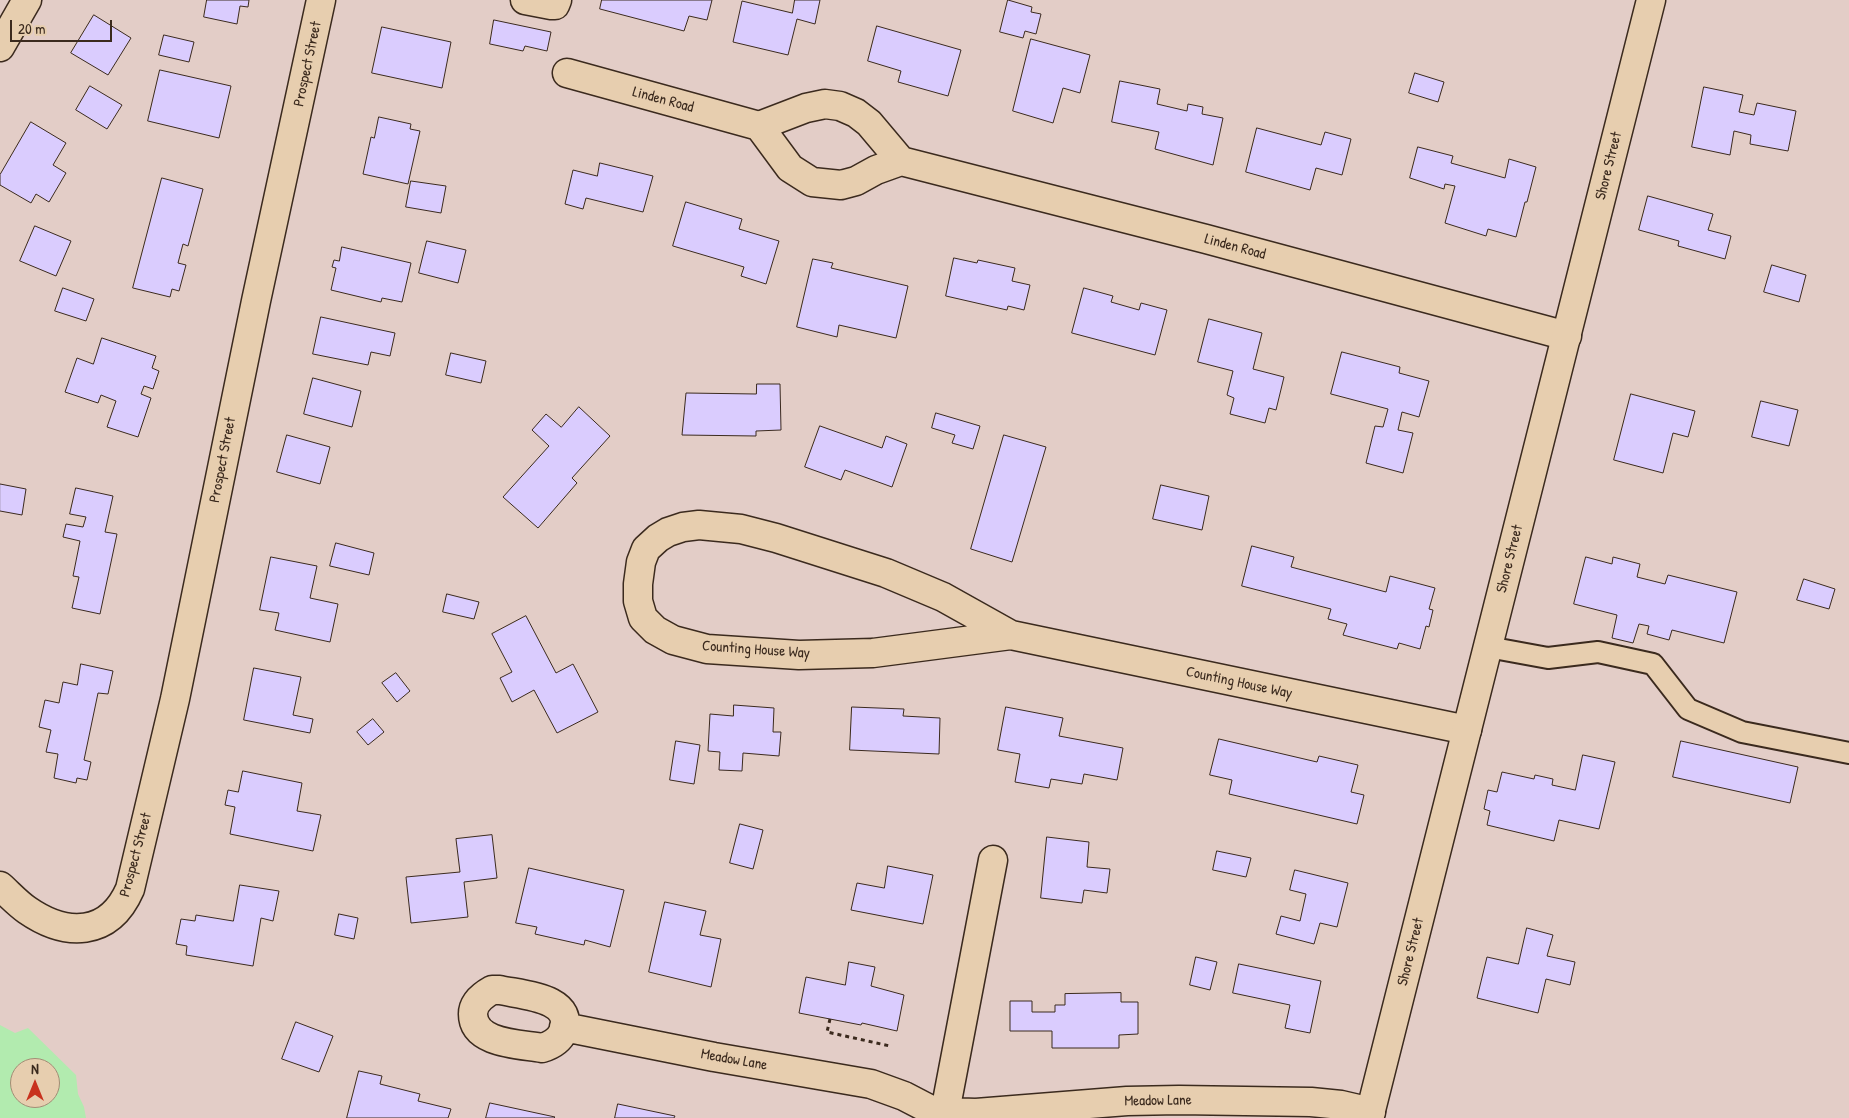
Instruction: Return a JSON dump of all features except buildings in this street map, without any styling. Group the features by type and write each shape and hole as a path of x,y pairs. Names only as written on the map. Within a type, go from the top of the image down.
{"street":[{"path":"0,47 27,0"},
{"name":"Prospect Street","path":"0,886 26,909 58,926 73,928 89,927 103,922 124,904 130,889 175,699 256,301 321,0"},
{"path":"525,0 551,5 554,5 557,0"},
{"name":"Shore Street","path":"1370,1115 1651,0"},
{"name":"Linden Road","path":"567,73 759,126"},
{"path":"825,104 840,106 856,112 869,123 901,161 876,170 856,181 841,185 812,182 790,168 759,126 806,108 825,104"},
{"name":"Linden Road","path":"901,161 1206,239 1567,336"},
{"name":"Counting House Way","path":"1011,635 873,654 800,655 727,651 699,647 673,640 655,630 643,618 638,601 641,562 646,549 658,538 683,527 699,525 741,529 776,538 886,573 943,597 1011,635 1467,730"},
{"path":"945,1112 993,860"},
{"name":"Meadow Lane","path":"564,1026 714,1057 871,1084 901,1107 945,1112 976,1113 1127,1101 1178,1100 1311,1102 1341,1105 1370,1115"}],"lane":[{"path":"1488,647 1548,658 1598,652 1653,664 1688,709 1742,732 1849,753"}],"path":[{"path":"830,1019 827,1032 890,1046"}],"green space":[{"path":"0,1025 15,1033 28,1028 59,1058 10,1058 10,1108 60,1108 60,1059 76,1075 78,1094 84,1107 86,1118 0,1118"}]}
